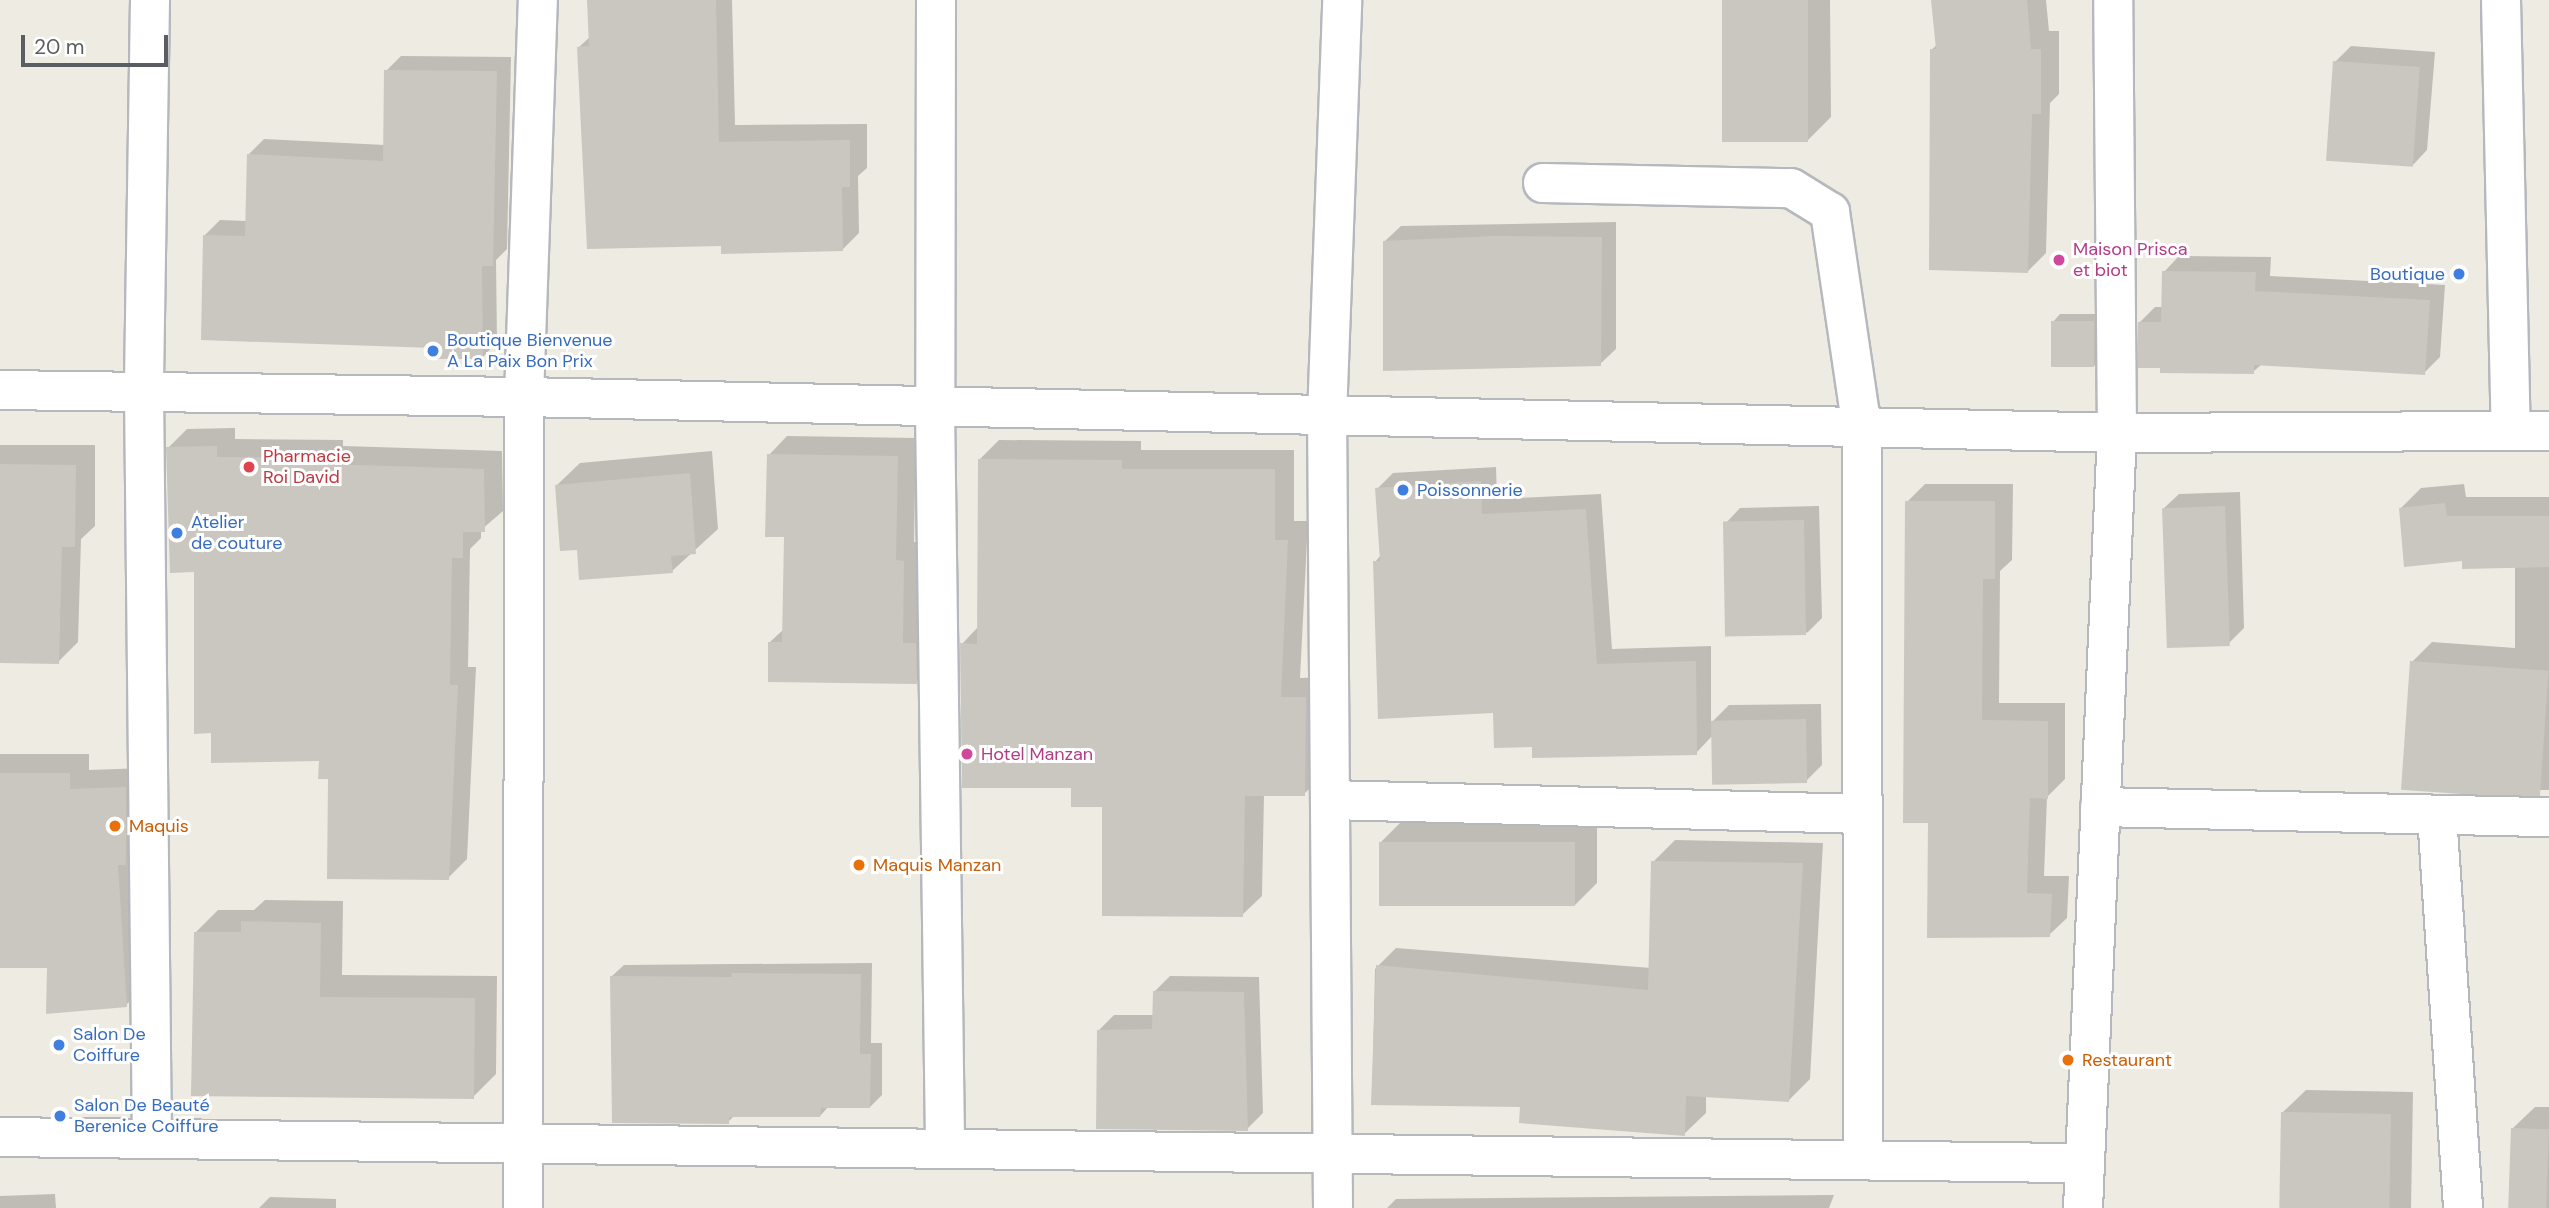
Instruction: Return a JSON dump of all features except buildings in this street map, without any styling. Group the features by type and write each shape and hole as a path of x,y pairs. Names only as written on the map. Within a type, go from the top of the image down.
{"street":[{"path":"150,0 144,392 152,1139"},
{"path":"523,1208 524,397 538,0"},
{"path":"936,0 935,408 945,1147"},
{"path":"1334,1208 1327,417 1342,0"},
{"path":"2083,1208 2117,433 2113,0"},
{"path":"2501,0 2511,431"},
{"path":"1543,184 1791,188 1830,212 1862,428 1863,1160"},
{"path":"0,390 524,397 2117,433 2549,431"},
{"path":"1331,800 1863,814"},
{"path":"2100,807 2549,817"},
{"path":"2437,815 2463,1208"},
{"path":"0,1138 1335,1151 2083,1163"}],"place":[{"name":"Maison Prisca et biot","path":"2059,260"},
{"name":"Boutique","path":"2459,274"},
{"name":"Boutique Bienvenue A La Paix Bon Prix","path":"433,351"},
{"name":"Pharmacie Roi David","path":"249,467"},
{"name":"Poissonnerie","path":"1403,490"},
{"name":"Atelier de couture","path":"177,533"},
{"name":"Hotel Manzan","path":"967,754"},
{"name":"Maquis","path":"115,826"},
{"name":"Maquis Manzan","path":"859,865"},
{"name":"Salon De Coiffure","path":"59,1045"},
{"name":"Restaurant","path":"2068,1060"},
{"name":"Salon De Beauté Berenice Coiffure","path":"60,1116"}]}
